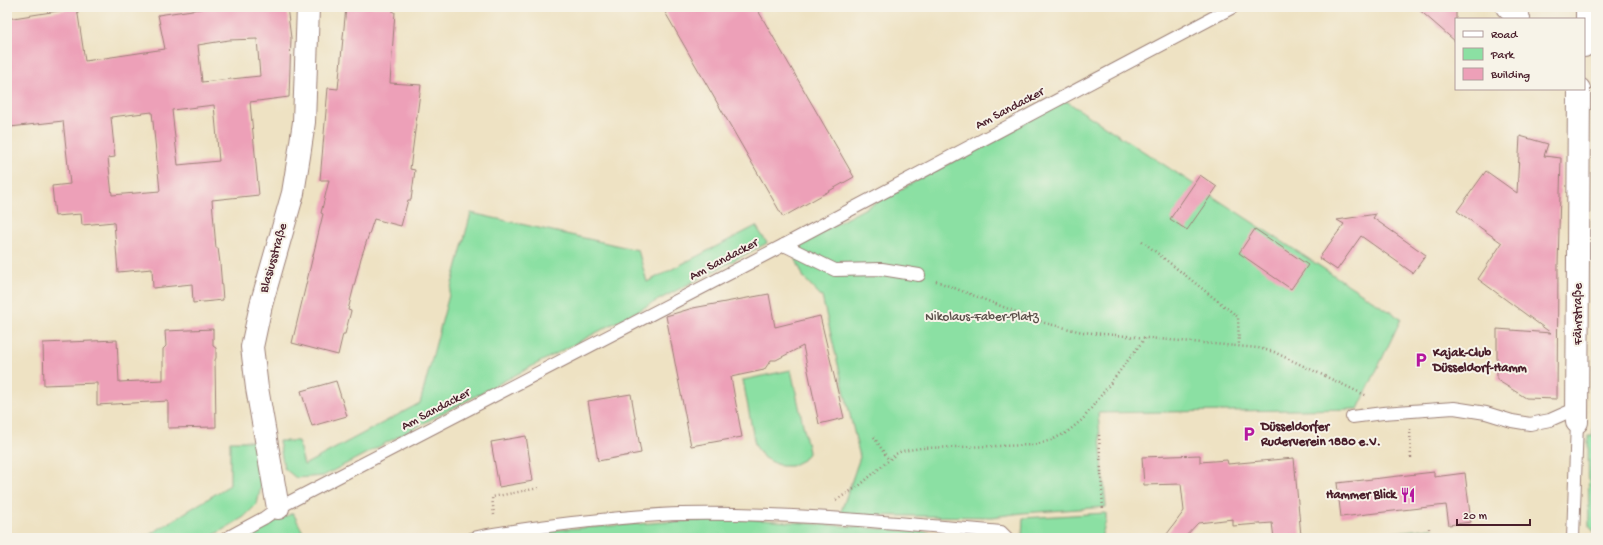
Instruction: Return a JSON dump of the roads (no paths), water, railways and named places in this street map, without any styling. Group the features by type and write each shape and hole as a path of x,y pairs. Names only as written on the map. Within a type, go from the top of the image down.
{"street":[{"name":"Blasiusstraße","path":"278,508 257,388 252,347 261,305 292,193 299,156 304,122 308,7"},
{"path":"1507,7 1518,18"},
{"path":"1585,39 1587,7"},
{"path":"1585,54 1596,57"},
{"name":"Fährstraße","path":"1577,415 1579,90"}],"lane":[{"name":"Am Sandacker","path":"228,538 264,518 278,508 784,245 1233,7"},
{"path":"784,245 835,270 882,270 919,275"},
{"path":"1352,417 1383,412 1454,408 1486,413 1512,421 1530,424 1577,415"},
{"name":"Fährstraße","path":"1572,538 1577,415"},
{"path":"473,538 496,533 606,519 680,514 819,517 1001,532 1007,538"}],"place":[{"name":"Kajak-Club Düsseldorf-Hamm","path":"1421,360"},
{"name":"Düsseldorfer Ruderverein 1880 e.V.","path":"1249,434"},
{"name":"Hammer Blick","path":"1408,495"}],"park label":[{"name":"Nikolaus-Faber-Platz","path":"982,317"}]}
